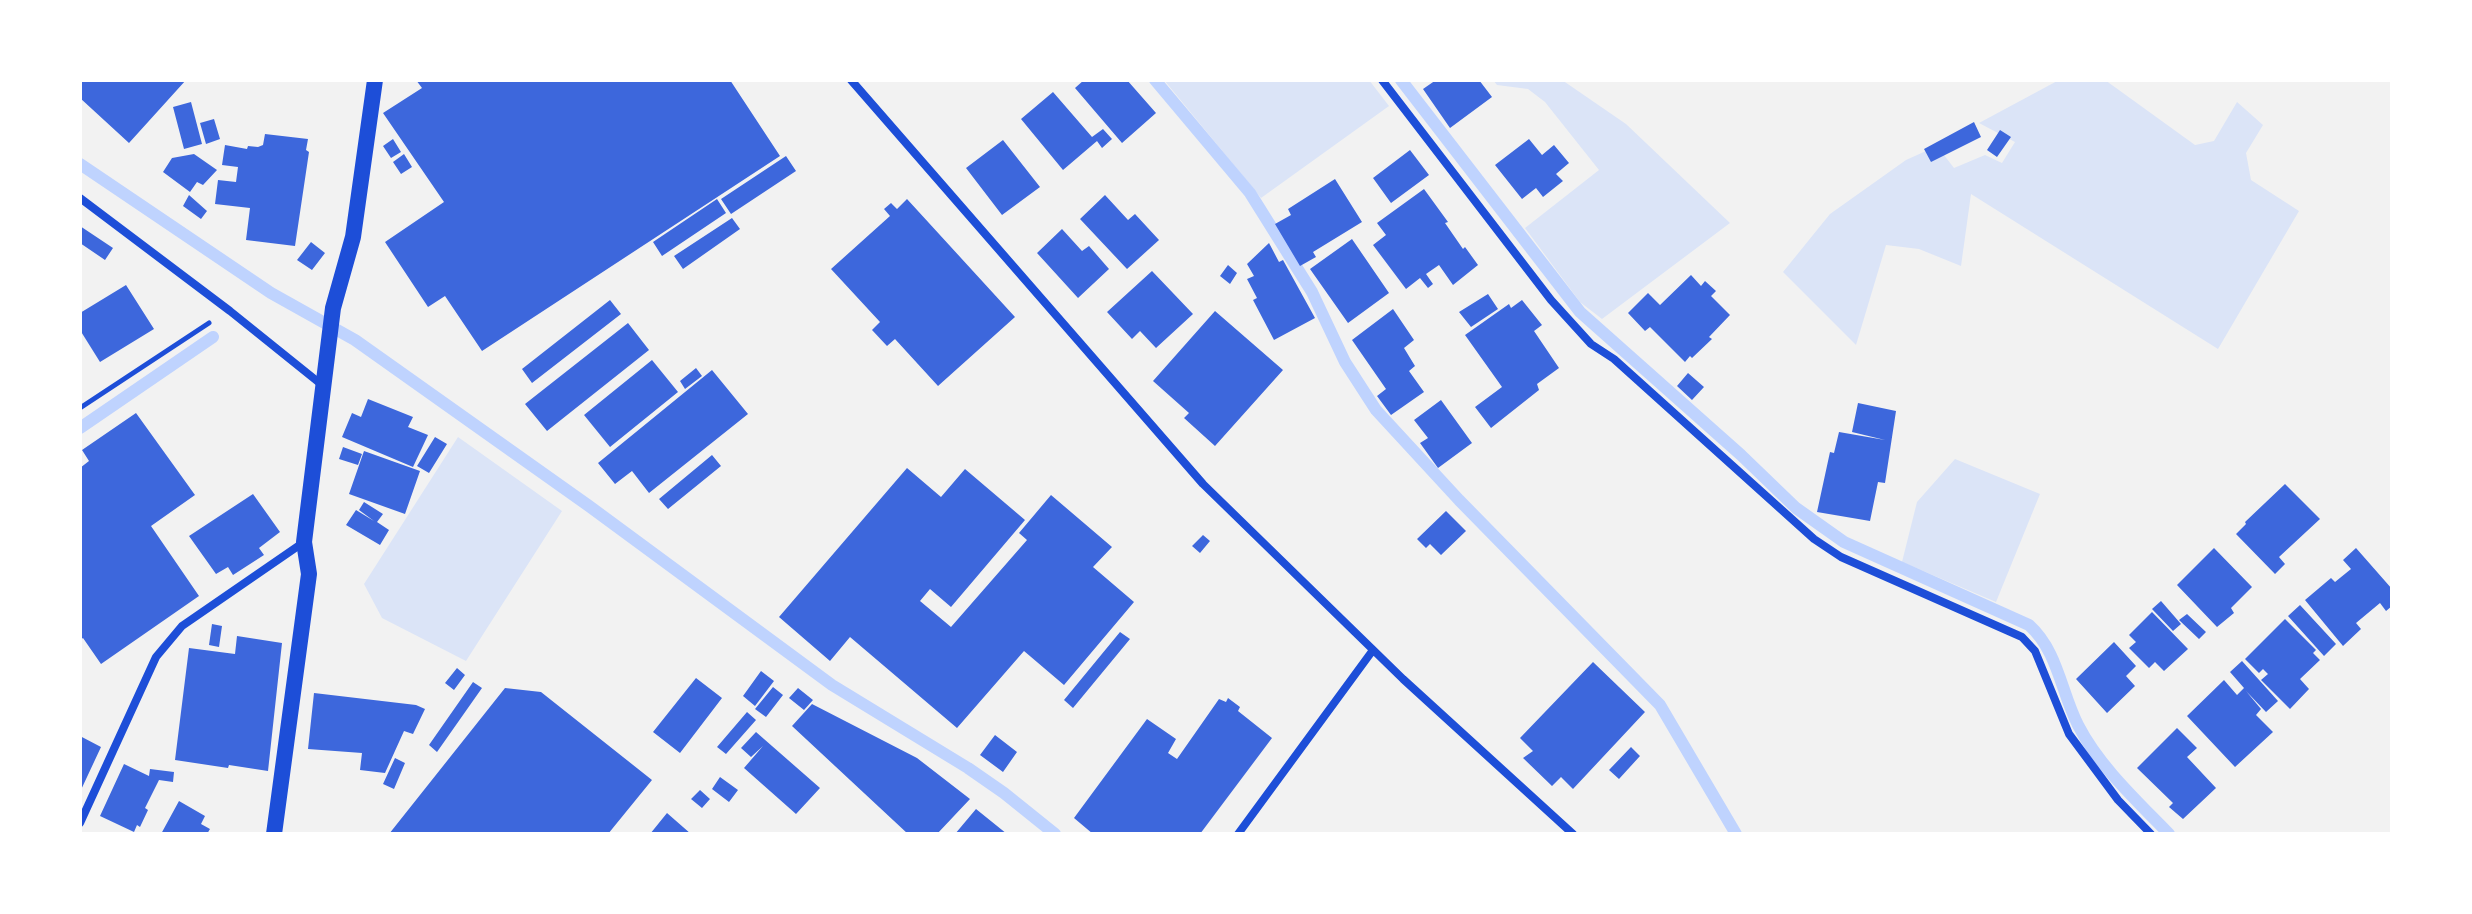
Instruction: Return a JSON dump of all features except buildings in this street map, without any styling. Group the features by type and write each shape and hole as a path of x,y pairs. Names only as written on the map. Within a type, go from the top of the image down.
{"main road":[{"path":"274,834 309,574 304,542 322,386 333,308 353,237 375,80"}],"street":[{"path":"851,80 1203,484 1373,650 1573,834"},
{"path":"1382,80 1551,300 1591,344 1614,359 1814,539 1841,557 2022,637 2029,643 2069,734 2118,800 2151,834"},
{"path":"80,198 230,311 322,386"},
{"path":"80,823 156,657 182,626 304,542"},
{"path":"1238,834 1373,650"}],"path":[{"path":"80,408 230,311"}],"shaded area":[{"path":"1164,80 1369,80 1389,106 1261,198"},
{"path":"1493,80 1562,80 1626,124 1730,223 1602,319 1580,302 1525,228 1599,170 1545,102 1528,89 1497,85"},
{"path":"2059,80 2105,80 2195,145 2214,141 2237,102 2263,125 2246,153 2251,180 2299,211 2218,349 1971,194 1961,266 1919,249 1886,245 1856,345 1783,272 1830,214 1906,160 1937,146 1954,168 1985,155 2002,163 2015,142 1979,123"},
{"path":"458,437 562,511 466,661 382,618 364,584"},
{"path":"1955,459 2040,494 1996,602 1902,562 1917,502"}],"waterway":[{"path":"1155,80 1250,193 1312,292 1345,362 1376,410 1459,500 1660,705 1736,834"},
{"path":"1401,80 1580,312 1796,508 1844,542 2029,625 2039,635 2053,659 2072,712 2097,755 2169,834"},
{"path":"80,164 271,293 355,340 589,506 832,685 968,768 1055,834"},
{"path":"80,428 213,337"}]}
